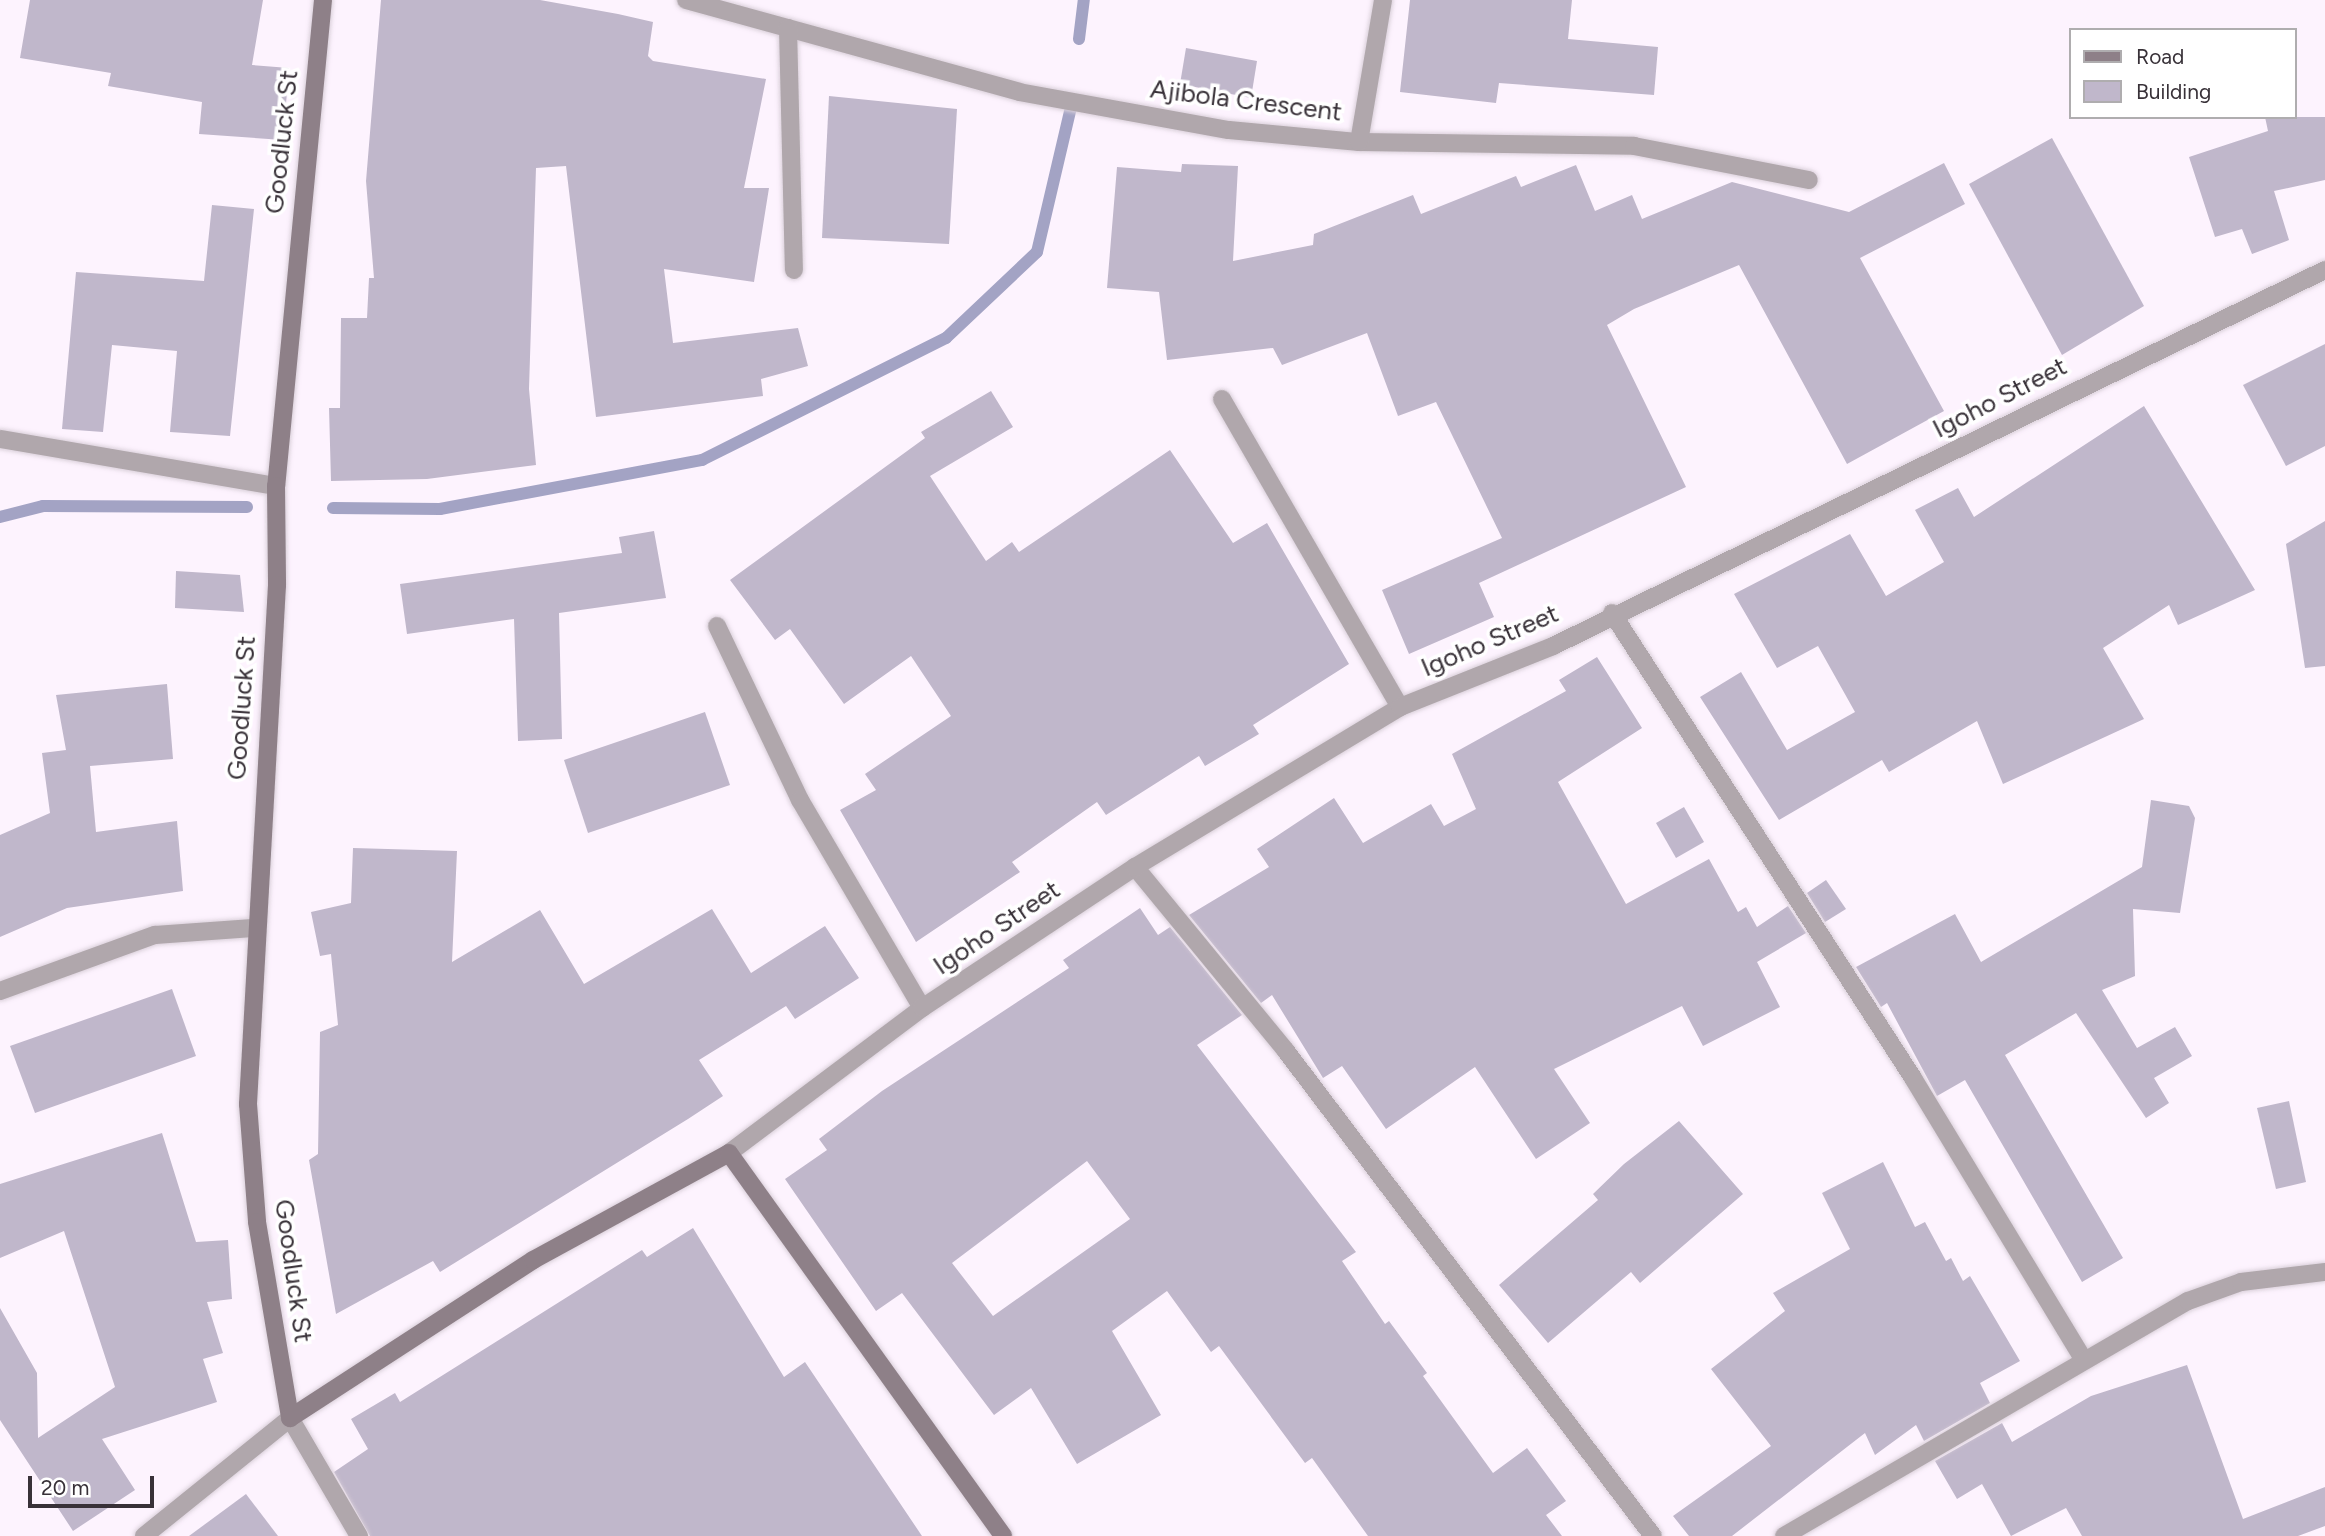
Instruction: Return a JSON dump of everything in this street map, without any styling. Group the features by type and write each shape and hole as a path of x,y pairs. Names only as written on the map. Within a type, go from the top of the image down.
{"street":[{"name":"Goodluck St","path":"290,1418 257,1222 248,1104 253,928 277,585 276,486 323,0"},
{"name":"Ajibola Crescent","path":"686,0 1018,92 1229,130 1359,142 1634,146 1809,180"},
{"path":"1359,142 1383,0"},
{"path":"788,27 794,270"},
{"name":"Igoho Street","path":"729,1153 922,1009 1135,867 1400,707 1553,646 1612,613 2325,270"},
{"path":"1222,400 1400,707"},
{"path":"0,439 276,486"},
{"path":"1612,613 1913,1078 2083,1359"},
{"path":"717,626 793,788 922,1009"},
{"path":"1135,867 1286,1051 1653,1536"},
{"path":"0,992 155,935 253,928"},
{"path":"144,1536 290,1418 533,1260 729,1153 1003,1536"},
{"path":"1784,1536 2083,1359 2188,1301 2228,1287 2325,1272"},
{"path":"290,1418 359,1536"}],"building":[{"path":"30,0 263,0 252,65 289,68 283,140 199,134 202,102 108,86 111,73 20,58"},
{"path":"381,0 540,0 618,14 653,22 648,56 653,61 766,79 744,188 769,188 754,282 664,269 673,343 798,328 808,366 761,379 763,396 596,417 566,166 536,168 529,389 536,465 427,479 331,481 329,408 340,408 341,318 367,318 369,278 374,278 366,181"},
{"path":"1410,0 1572,0 1568,39 1658,47 1654,95 1499,83 1496,103 1400,92"},
{"path":"1186,48 1257,61 1251,98 1180,84"},
{"path":"829,96 957,109 949,244 822,238"},
{"path":"2325,117 2325,180 2274,191 2289,240 2252,254 2242,229 2215,237 2189,157 2268,131 2265,119"},
{"path":"2052,138 2144,306 2062,355 1969,184"},
{"path":"1944,163 1965,204 1860,258 1944,411 1847,464 1739,265 1634,309 1607,325 1686,487 1479,583 1494,617 1409,654 1382,590 1502,538 1436,402 1398,416 1367,333 1282,365 1273,348 1167,360 1159,292 1107,288 1117,167 1181,172 1182,164 1238,166 1233,261 1313,245 1314,234 1413,195 1421,214 1516,176 1521,187 1576,165 1595,211 1632,195 1642,219 1732,182 1849,212"},
{"path":"212,205 254,209 230,436 170,432 177,351 112,345 103,432 62,429 76,272 204,281"},
{"path":"2325,344 2325,446 2286,466 2243,385"},
{"path":"991,391 1013,427 930,476 986,561 1012,542 1019,552 1170,450 1233,543 1267,523 1349,664 1253,725 1259,734 1205,766 1199,756 1106,815 1097,802 1012,862 1020,872 916,942 840,810 876,790 865,774 951,716 911,656 844,704 790,629 775,640 730,580 925,438 921,432"},
{"path":"2144,406 2255,590 2178,625 2169,605 2103,648 2144,719 2003,784 1977,721 1889,772 1882,760 1779,820 1700,697 1741,672 1787,750 1855,712 1818,646 1777,668 1734,594 1850,534 1886,596 1944,562 1915,510 1958,488 1974,517"},
{"path":"2325,521 2325,666 2305,668 2286,544"},
{"path":"654,531 666,598 559,613 562,739 518,741 514,619 407,634 400,584 622,553 619,537"},
{"path":"176,571 240,575 244,612 175,608"},
{"path":"1597,657 1642,728 1558,782 1626,904 1709,859 1738,912 1746,907 1757,927 1788,906 1806,933 1757,962 1780,1007 1703,1046 1682,1006 1554,1069 1590,1123 1536,1159 1475,1067 1386,1129 1342,1066 1323,1078 1272,995 1261,1003 1189,915 1269,867 1257,849 1334,798 1363,843 1431,804 1444,826 1476,809 1452,754 1566,691 1559,680"},
{"path":"167,684 173,759 90,766 96,832 177,821 183,891 67,908 0,937 0,835 50,813 42,753 66,750 56,695"},
{"path":"705,712 730,785 588,833 564,760"},
{"path":"2151,800 2189,806 2195,818 2180,913 2133,909 2135,976 2102,990 2137,1048 2175,1027 2192,1056 2154,1078 2169,1103 2146,1118 2076,1013 2005,1055 2123,1258 2082,1282 1965,1080 1937,1096 1887,1003 1881,1007 1856,967 1955,914 1981,962 2142,867"},
{"path":"1684,807 1704,842 1676,858 1656,823"},
{"path":"353,848 457,851 452,962 540,910 584,984 712,909 751,973 825,926 859,978 795,1019 786,1006 699,1060 723,1096 688,1119 440,1272 433,1261 336,1314 309,1160 318,1154 320,1032 338,1025 331,954 320,956 311,912 351,903"},
{"path":"1826,880 1846,909 1825,922 1807,893"},
{"path":"1140,908 1158,935 1170,927 1242,1015 1197,1045 1356,1252 1342,1261 1385,1324 1389,1321 1427,1373 1423,1376 1493,1473 1527,1448 1566,1501 1546,1515 1562,1536 1368,1536 1312,1458 1305,1463 1219,1346 1211,1352 1167,1291 1112,1331 1161,1415 1077,1464 1031,1388 994,1415 902,1293 876,1311 785,1179 827,1150 819,1139 882,1091 1069,968 1063,960","holes":["1087,1161 1130,1219 993,1316 952,1263"]},
{"path":"172,989 196,1056 35,1113 10,1046"},
{"path":"2289,1101 2306,1182 2276,1189 2257,1108"},
{"path":"1679,1121 1743,1194 1640,1283 1631,1272 1548,1343 1499,1285 1598,1200 1593,1194 1624,1164"},
{"path":"162,1133 196,1242 228,1240 232,1299 207,1302 223,1353 203,1359 217,1402 102,1439 135,1490 73,1531 0,1420 0,1308 37,1373 38,1438 115,1387 64,1231 0,1258 0,1184"},
{"path":"1883,1162 1915,1227 1925,1222 1946,1261 1951,1258 1963,1281 1970,1276 2020,1361 1980,1383 1990,1403 1924,1441 1916,1425 1875,1455 1865,1433 1732,1536 1689,1536 1673,1516 1771,1446 1711,1369 1785,1311 1773,1293 1850,1249 1822,1193"},
{"path":"693,1228 784,1377 805,1362 922,1536 370,1536 334,1472 368,1449 351,1419 395,1393 400,1402 642,1250 647,1257"},
{"path":"2187,1365 2243,1519 2325,1487 2325,1526 2298,1536 2082,1536 2066,1508 2011,1536 1982,1484 1957,1499 1935,1461 2002,1423 2012,1442 2091,1396"},
{"path":"246,1494 278,1536 189,1536"}],"waterway":[{"path":"1079,39 1084,0"},
{"path":"333,508 440,509 702,460 946,338 1037,252 1072,103"},
{"path":"0,517 43,506 247,507"}]}
